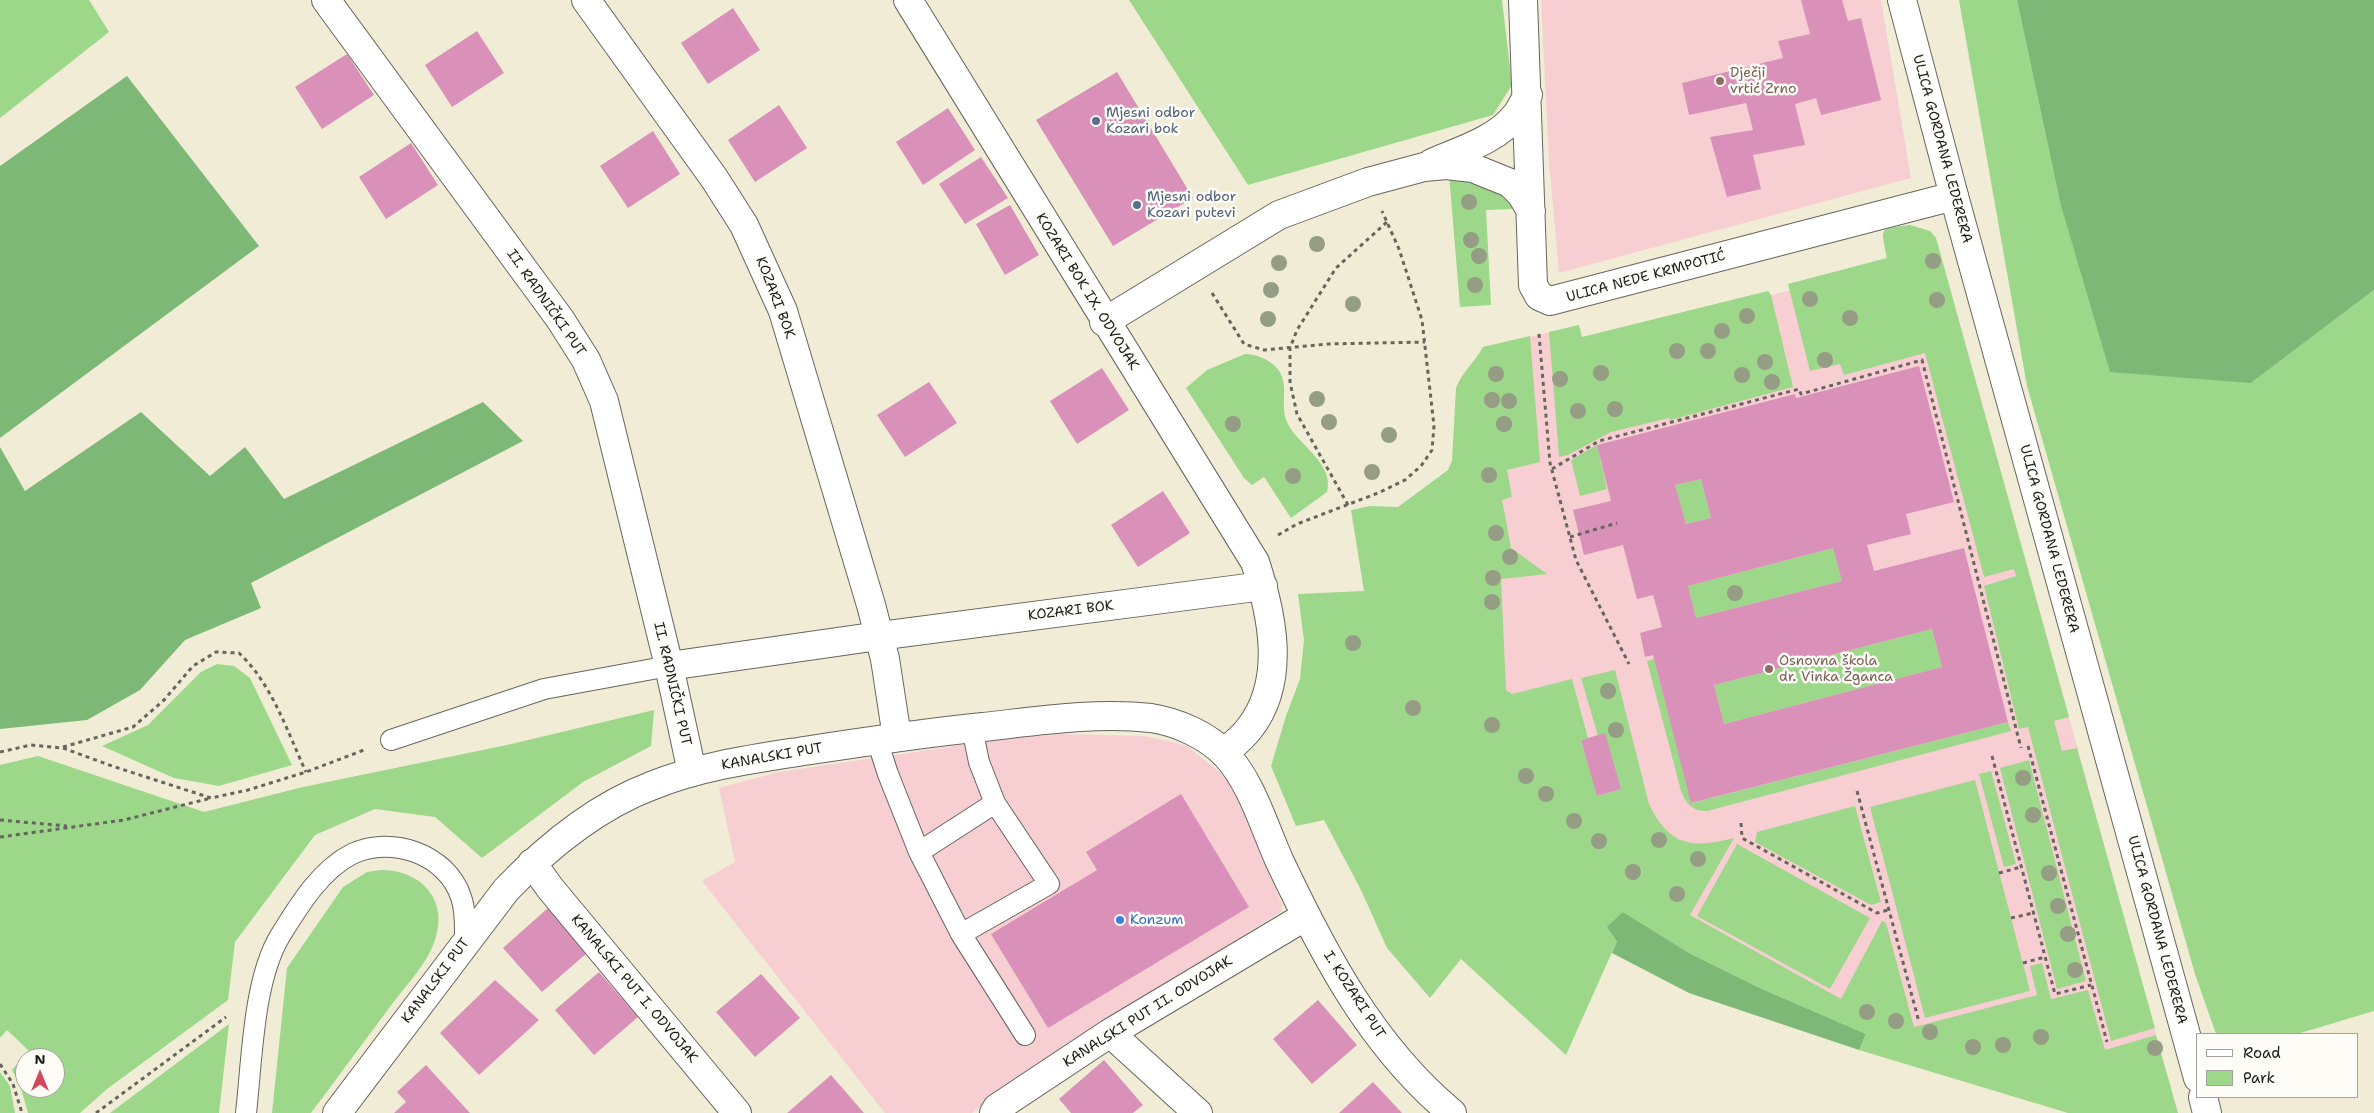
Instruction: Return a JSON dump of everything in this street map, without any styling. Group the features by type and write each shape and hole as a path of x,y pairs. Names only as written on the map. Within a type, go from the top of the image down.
{"street":[{"name":"II. RADNIČKI PUT","path":"326,0 560,319 586,360 604,402 669,666 692,772"},
{"name":"KOZARI BOK","path":"586,0 714,178 744,225 765,267 783,312 879,636 885,660 887,738"},
{"name":"KOZARI BOK IX. ODVOJAK","path":"908,0 1104,322 1250,553 1268,604 1273,655 1270,683 1251,727 1224,752"},
{"name":"ULICA NEDE KRMPOTIĆ","path":"1523,0 1528,95 1533,285 1539,296 1550,301 1954,196"},
{"name":"ULICA GORDANA LEDERERA","path":"1902,0 1954,196 2196,1071"},
{"path":"1104,322 1280,215 1368,182 1424,167 1489,137 1516,115 1528,95"},
{"path":"1424,167 1446,165 1473,168 1496,177 1510,183 1521,194 1531,211"},
{"name":"KOZARI BOK","path":"669,666 879,636 1263,586"},
{"name":"KANALSKI PUT","path":"337,1113 465,942 506,890 532,863 613,804 650,786 692,772 742,761 887,738 972,728 1114,716 1154,719 1178,725 1204,738 1224,752 1244,779 1280,860"},
{"name":"I. KOZARI PUT","path":"1280,860 1329,961 1378,1033 1402,1063 1452,1113"},
{"name":"KANALSKI PUT I. ODVOJAK","path":"532,863 550,888 737,1113"},
{"name":"KANALSKI PUT II. ODVOJAK","path":"994,1113 997,1108 1110,1033 1306,916"},
{"path":"1110,1033 1198,1113"},
{"path":"2203,1098 2207,1113"}],"lane":[{"path":"391,740 544,689 587,679 669,666"},
{"path":"961,934 1049,884 995,803 979,762 972,728"},
{"path":"887,738 888,774 919,852 961,934 1026,1035"},
{"path":"919,852 995,803"},
{"path":"246,1113 256,1016 270,957 280,937 316,884 335,865 352,854 375,847 402,847 420,853 440,866 454,882 462,898 465,917 465,942"}],"path":[{"path":"1250,553 1297,524 1348,505 1405,480 1421,466 1432,450 1434,426 1422,320 1399,249 1368,182"},
{"path":"1348,505 1297,414 1290,382 1290,348 1297,330 1336,268 1387,222"},
{"path":"1195,266 1244,344 1264,350 1328,344 1425,342"},
{"path":"1539,334 1552,469 1576,560 1628,664"},
{"path":"1552,469 1598,441 1799,389 1800,394 1922,360 2021,748"},
{"path":"1570,537 1617,523"},
{"path":"63,748 133,727 164,700 193,666 216,652 238,653 255,668 272,697 306,772"},
{"path":"0,837 124,820 248,790 306,772 391,740"},
{"path":"0,752 32,745 63,748 211,798"},
{"path":"2028,746 2106,1042"},
{"path":"1992,756 2054,994 2091,985"},
{"path":"1857,791 1919,1022"},
{"path":"0,820 72,827"},
{"path":"1740,823 1742,838 1877,913 1888,910"},
{"path":"1999,873 2021,867"},
{"path":"2011,918 2033,913"},
{"path":"2023,963 2045,957"},
{"path":"96,1113 228,1015"},
{"path":"0,1064 13,1084 22,1113"}],"shaded area":[{"name":"Dječji vrtić Zrno","path":"1541,0 1881,0 1911,178 1559,273 1549,161"},
{"name":"Osnovna škola dr. Vinka Žganca","path":"1936,238 2165,1068 1996,1058 1774,983 1489,756 1483,347 1574,327 1579,345 1895,263"},
{"path":"1060,734 1144,736 1187,746 1230,783 1282,904 1282,911 1026,1072 972,1113 885,1113 702,881 735,862 719,788 779,772 1003,739"}],"green space":[{"path":"0,0 89,0 109,32 0,118"},
{"path":"1129,0 1502,0 1512,85 1493,115 1248,185"},
{"path":"1959,0 2017,0 2060,202 2251,383 2374,290 2374,1011 2300,1033 2216,1033 2195,974 2027,386"},
{"path":"2017,0 2374,0 2374,290 2251,383 2110,372 2060,202"},
{"path":"127,76 259,246 0,438 0,166"},
{"path":"1449,174 1512,196 1515,206 1511,209 1486,210 1491,305 1460,307"},
{"path":"1910,225 1930,231 1936,238 2069,717 2054,721 2062,751 2077,748 2155,1028 2111,1041 2028,727 2019,729 1984,586 2016,576 2014,569 1984,577 1925,353 1844,375 1840,364 1810,371 1788,284 1887,258 1883,235 1886,229"},
{"path":"1768,291 1771,295 1793,387 1670,420 1669,418 1611,432 1568,455 1559,457 1549,332 1579,325 1582,337"},
{"path":"1530,336 1540,462 1507,470 1512,497 1502,500 1511,548 1547,574 1501,579 1506,690 1512,694 1572,679 1588,738 1581,740 1598,796 1621,789 1598,736 1581,678 1615,670 1649,804 1657,818 1665,829 1683,841 1706,843 1734,838 1690,915 1841,999 1882,921 1886,923 1914,1027 2037,995 2030,966 2042,963 2051,999 2088,990 2105,1050 2156,1035 2178,1113 2068,1113 1859,1050 1866,1034 1762,989 1689,953 1623,912 1617,941 1566,1055 1461,959 1430,998 1387,948 1361,890 1324,820 1296,826 1271,766 1286,716 1300,679 1304,640 1298,594 1364,591 1351,510 1370,506 1398,507 1448,470 1452,461 1456,388 1462,377 1483,347"},
{"path":"1245,354 1266,359 1276,367 1283,380 1284,408 1287,422 1326,472 1327,492 1291,518 1264,477 1252,485 1244,478 1186,388 1207,370"},
{"path":"483,402 523,441 251,583 261,608 185,640 140,690 87,720 0,729 0,447 25,491 141,412 210,476 245,447 284,499"},
{"path":"1597,445 1607,489 1580,496 1571,460"},
{"path":"1701,479 1711,518 1686,524 1675,485"},
{"path":"1833,548 1842,581 1696,618 1688,586"},
{"path":"1932,629 1942,667 1724,724 1714,685"},
{"path":"1654,659 1692,803 2008,722 2011,731 1707,811 1697,810 1690,806 1681,791 1647,661"},
{"path":"217,664 234,666 250,678 292,765 219,786 174,778 102,746 148,725 201,672"},
{"path":"654,710 651,746 583,782 482,858 435,817 375,809 315,835 235,942 228,1000 107,1089 80,1113 28,1113 24,1098 65,1098 65,1048 26,1048 7,1030 0,1038 0,765 38,756 204,812 303,787 507,745"},
{"path":"2029,760 2086,981 2057,989 2000,768"},
{"path":"1991,771 2016,864 2004,867 1979,774"},
{"path":"1975,780 2030,991 1925,1018 1870,807"},
{"path":"1855,806 1881,902 1871,905 1755,842 1757,832"},
{"path":"1737,844 1870,918 1830,989 1697,916"},
{"path":"395,871 408,875 428,890 435,900 438,912 438,926 432,948 418,972 311,1113 272,1113 287,968 343,887 367,872"},
{"path":"1623,912 1689,953 1762,989 1866,1034 1859,1050 1689,993 1612,953 1617,941 1607,927"},
{"path":"229,1024 219,1113 110,1113"},
{"path":"0,1072 10,1086 15,1113 0,1113"}],"building":[{"path":"1801,0 1842,0 1848,21 1861,18 1881,100 1821,115 1816,98 1795,104 1805,145 1753,155 1761,189 1727,197 1710,137 1753,130 1746,103 1689,115 1682,83 1783,58 1778,41 1810,34"},
{"path":"733,8 760,50 708,84 681,43"},
{"path":"477,31 504,73 452,107 425,65"},
{"path":"347,54 374,95 322,129 295,87"},
{"path":"1117,72 1193,198 1113,246 1036,120"},
{"path":"779,105 807,148 755,182 728,140"},
{"path":"948,108 975,150 923,185 896,142"},
{"path":"653,131 680,174 628,208 600,166"},
{"path":"411,143 438,185 386,219 359,177"},
{"path":"981,157 1008,198 965,224 939,184"},
{"path":"1010,205 1039,255 1005,275 976,224"},
{"path":"1919,366 1954,502 1906,514 1911,534 1867,545 1874,571 1964,548 2008,722 1691,803 1653,655 1645,657 1640,633 1662,627 1653,595 1637,599 1623,545 1584,555 1573,510 1611,501 1597,445 1795,394 1796,398","holes":["1701,479 1711,518 1686,524 1675,485","1833,548 1842,581 1696,618 1688,586","1932,629 1942,667 1724,724 1714,685"]},
{"path":"1102,368 1129,410 1077,444 1050,401"},
{"path":"929,382 957,423 905,457 877,415"},
{"path":"1163,491 1190,533 1138,567 1111,525"},
{"path":"1605,733 1621,789 1597,796 1581,740"},
{"name":"Konzum","path":"1181,794 1249,907 1048,1028 991,934 1097,870 1086,852"},
{"path":"548,908 587,953 542,992 503,948"},
{"path":"599,972 638,1017 594,1055 555,1010"},
{"path":"761,974 800,1018 755,1057 716,1012"},
{"path":"495,980 539,1020 479,1075 440,1033"},
{"path":"1318,1000 1357,1045 1312,1084 1273,1039"},
{"path":"1104,1060 1143,1105 1133,1113 1071,1113 1059,1099"},
{"path":"426,1065 470,1113 394,1113 406,1102 397,1092"},
{"path":"831,1075 864,1113 787,1113"},
{"path":"1373,1082 1402,1113 1339,1113"}],"place":[{"name":"Dječji vrtić Zrno","path":"1720,81"},
{"name":"Mjesni odbor Kozari bok","path":"1096,121"},
{"name":"Mjesni odbor Kozari putevi","path":"1137,205"},
{"name":"Osnovna škola dr. Vinka Žganca","path":"1769,669"},
{"name":"Konzum","path":"1120,920"}]}
